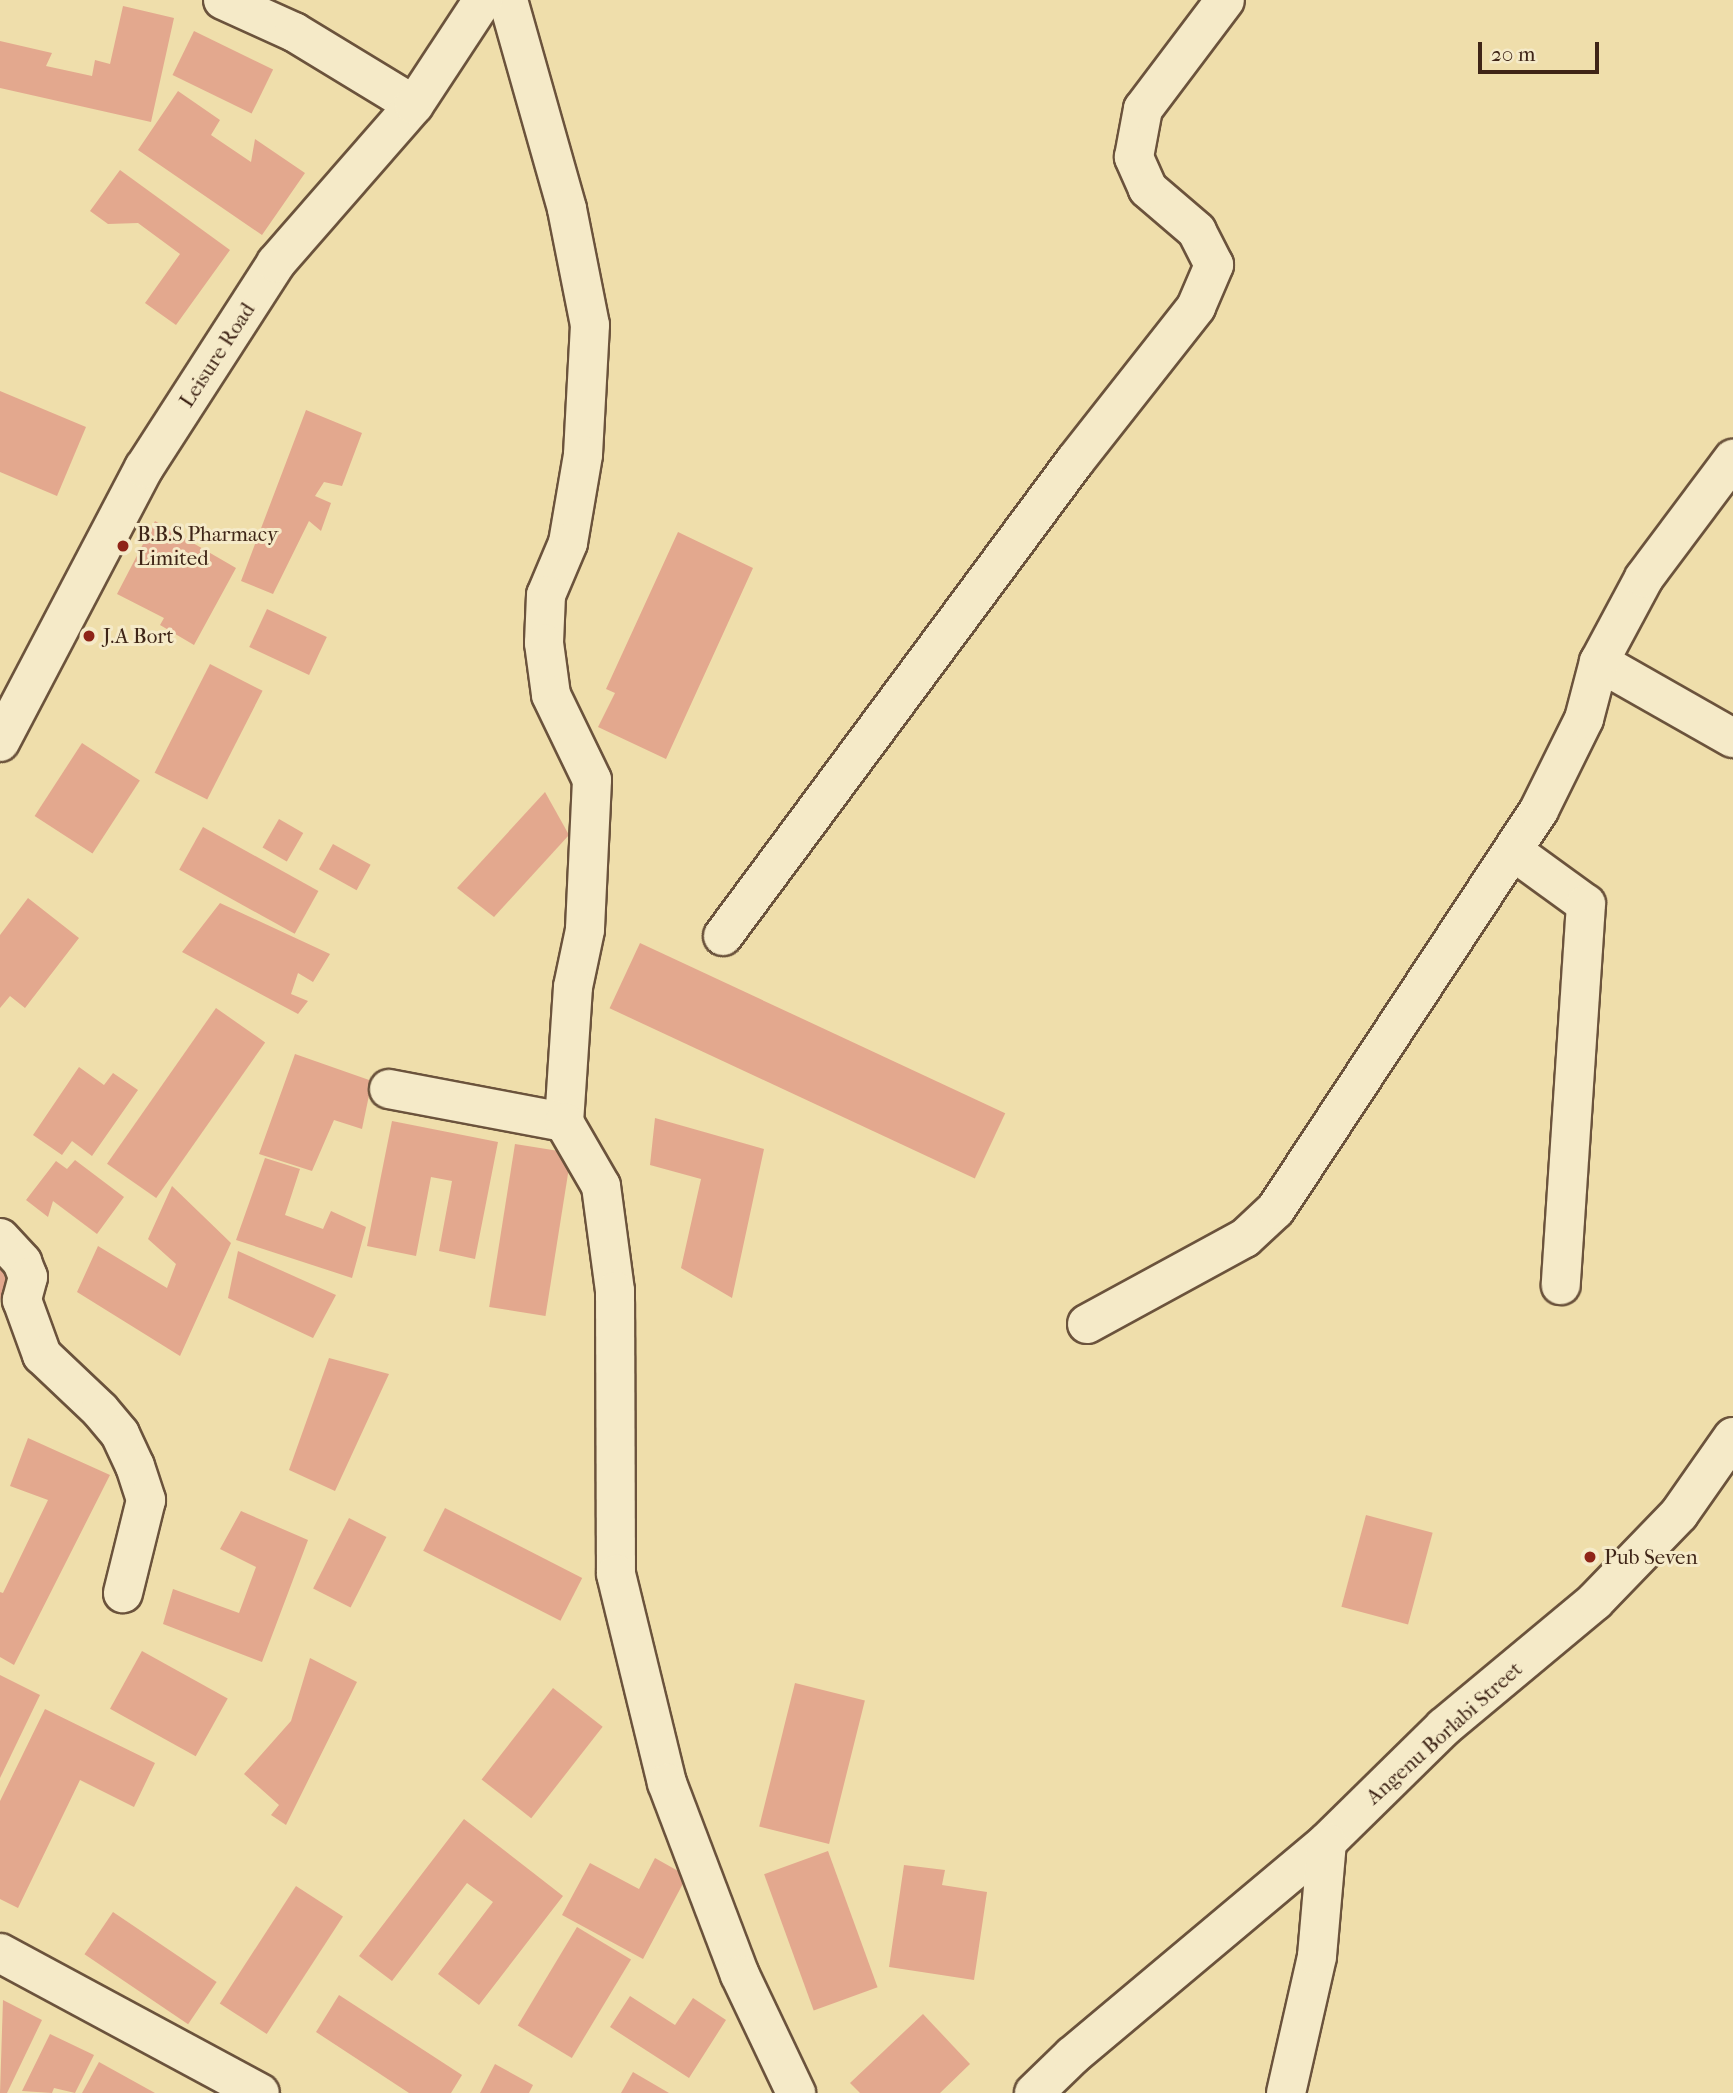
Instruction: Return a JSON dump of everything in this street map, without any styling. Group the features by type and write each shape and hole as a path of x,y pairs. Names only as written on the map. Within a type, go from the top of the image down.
{"street":[{"path":"223,0 294,32 414,105"},
{"name":"Leisure Road","path":"0,741 11,692 144,468 276,263 414,105 483,0"},
{"path":"508,0 567,209 590,325 583,455 568,543 546,595 544,643 551,695 592,780 585,930 573,987 564,1122 601,1186 615,1291 616,1574 667,1783 740,1975 796,2093"},
{"path":"723,936 1075,461 1196,307 1214,265 1197,232 1148,189 1134,157 1143,109 1225,0"},
{"path":"1087,1324 1245,1238 1276,1209 1513,852 1584,719 1599,662 1644,578 1733,460"},
{"path":"1599,662 1733,738"},
{"path":"1513,852 1587,904 1561,1285"},
{"path":"389,1089 564,1122"},
{"path":"0,1238 22,1262 28,1277 22,1300 41,1356 100,1410 120,1434 135,1466 146,1500 122,1592"},
{"name":"Angenu Borlabi Street","path":"1034,2093 1072,2056 1326,1842 1416,1752 1595,1601 1679,1514 1733,1437"},
{"path":"1286,2093 1317,1956 1326,1842"},
{"path":"0,1953 260,2093"}],"building":[{"path":"123,6 174,18 151,122 0,88 0,41 52,53 46,66 92,76 95,60 110,64"},
{"path":"194,31 273,70 252,114 173,75"},
{"path":"178,91 220,120 211,135 251,162 255,139 305,173 262,235 138,150"},
{"path":"120,170 230,250 176,325 145,303 180,254 138,223 108,224 90,211"},
{"path":"0,391 86,427 57,496 0,472"},
{"path":"306,410 362,433 342,486 324,482 315,496 331,503 321,531 309,521 273,594 241,581"},
{"path":"155,521 236,568 194,645 160,625 164,618 117,594"},
{"path":"678,532 753,568 666,759 598,727 615,693 606,689"},
{"path":"267,609 327,637 309,675 249,647"},
{"path":"210,664 263,691 207,799 155,773"},
{"path":"82,743 140,781 92,854 35,816"},
{"path":"545,792 569,835 494,917 457,888"},
{"path":"279,819 303,833 287,862 262,848"},
{"path":"203,827 318,891 295,934 179,870"},
{"path":"333,844 371,865 357,890 319,869"},
{"path":"28,898 79,938 25,1008 10,996 0,1008 0,935"},
{"path":"220,903 330,954 313,982 298,973 291,994 308,1001 298,1014 182,952"},
{"path":"640,943 1005,1113 975,1179 610,1008"},
{"path":"216,1008 265,1042 156,1198 107,1164"},
{"path":"295,1054 372,1081 362,1129 334,1120 312,1171 259,1154"},
{"path":"79,1067 104,1085 113,1073 138,1090 92,1156 72,1141 62,1155 33,1135"},
{"path":"655,1118 764,1149 732,1298 681,1268 701,1179 650,1165"},
{"path":"392,1121 498,1142 475,1259 439,1251 452,1181 431,1177 416,1256 367,1246"},
{"path":"515,1144 571,1153 545,1316 489,1307"},
{"path":"265,1158 300,1169 285,1215 323,1229 331,1211 366,1227 352,1278 236,1240"},
{"path":"75,1160 124,1197 97,1234 53,1201 48,1217 26,1200 56,1161 67,1169"},
{"path":"172,1186 231,1243 180,1356 77,1292 98,1246 167,1288 176,1264 148,1239"},
{"path":"238,1251 336,1295 313,1338 228,1298"},
{"path":"0,1264 13,1269 0,1300"},
{"path":"329,1358 389,1374 335,1491 289,1470"},
{"path":"28,1438 110,1475 14,1665 0,1657 0,1592 3,1593 48,1500 10,1486"},
{"path":"445,1508 582,1578 560,1621 423,1551"},
{"path":"241,1511 308,1540 262,1662 163,1624 173,1589 239,1613 256,1567 220,1549"},
{"path":"1366,1515 1433,1533 1408,1625 1341,1607"},
{"path":"349,1518 386,1537 351,1607 313,1588"},
{"path":"142,1651 228,1699 196,1756 110,1709"},
{"path":"310,1658 357,1682 286,1825 271,1815 279,1805 244,1774 291,1721"},
{"path":"0,1675 40,1695 0,1778"},
{"path":"795,1683 865,1700 829,1844 759,1827"},
{"path":"553,1688 603,1727 531,1818 482,1779"},
{"path":"45,1709 155,1763 134,1807 80,1780 18,1908 0,1899 0,1801"},
{"path":"464,1819 563,1896 479,2005 438,1974 493,1902 467,1883 392,1981 359,1956"},
{"path":"828,1851 878,1987 814,2011 764,1874"},
{"path":"655,1858 687,1876 643,1959 562,1915 590,1863 639,1889"},
{"path":"904,1865 945,1870 942,1885 987,1892 974,1980 889,1967"},
{"path":"296,1886 343,1916 267,2034 220,2003"},
{"path":"113,1912 217,1982 188,2024 84,1954"},
{"path":"577,1927 631,1959 572,2058 518,2026"},
{"path":"339,1995 462,2075 451,2093 409,2093 316,2032"},
{"path":"630,1996 675,2025 693,1998 726,2020 689,2078 610,2027"},
{"path":"3,2000 42,2020 7,2093 0,2093"},
{"path":"923,2014 970,2064 940,2093 860,2093 850,2083"},
{"path":"50,2034 94,2055 75,2093 54,2088 52,2093 22,2091"},
{"path":"99,2062 155,2093 82,2093"},
{"path":"495,2064 533,2085 529,2093 480,2093"},
{"path":"633,2072 669,2093 621,2093"}],"place":[{"name":"B.B.S Pharmacy Limited","path":"123,546"},
{"name":"J.A Bort","path":"89,636"},
{"name":"Pub Seven","path":"1590,1557"}]}
